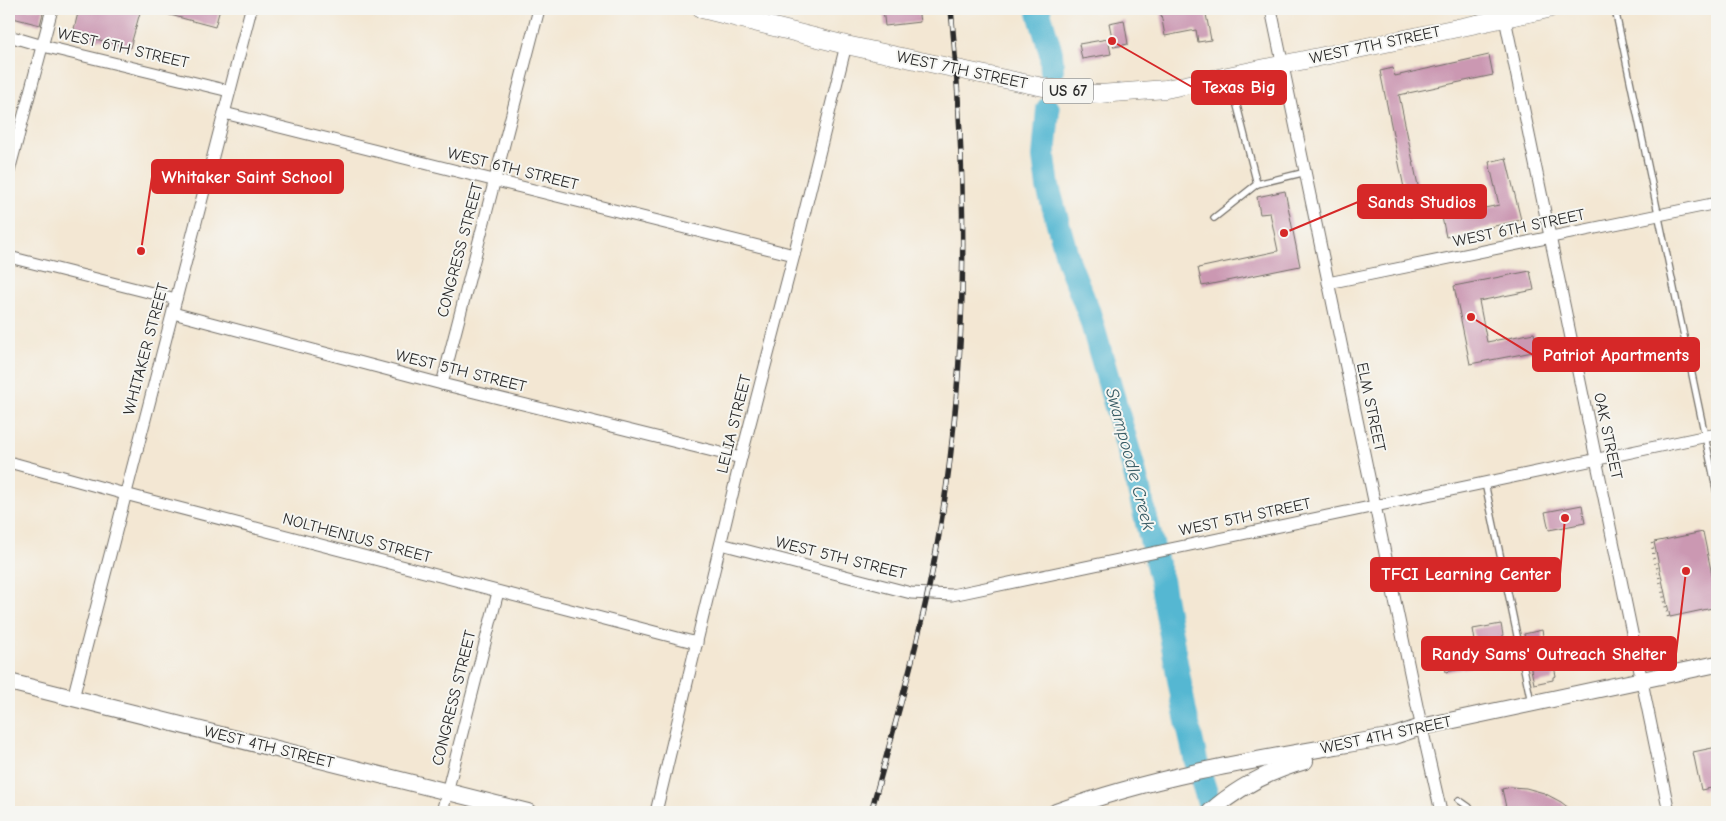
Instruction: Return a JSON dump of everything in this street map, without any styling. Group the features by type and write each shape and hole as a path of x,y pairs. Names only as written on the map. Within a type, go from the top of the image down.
{"main road":[{"name":"WEST 7TH STREET","path":"702,9 846,45 1034,86 1077,92 1110,93 1166,89 1282,65 1504,13 1548,9"},
{"name":"WEST 4TH STREET","path":"1056,812 1108,795 1183,775 1403,734 1421,728 1717,664"},
{"name":"WEST 4TH STREET","path":"9,682 528,812"},
{"path":"1210,812 1266,774 1347,744"}],"street":[{"path":"9,171 52,9"},
{"name":"WHITAKER STREET","path":"72,698 251,9"},
{"name":"CONGRESS STREET","path":"442,384 539,9"},
{"name":"ELM STREET","path":"1271,9 1421,728 1441,812"},
{"name":"OAK STREET","path":"1504,13 1549,239 1669,812"},
{"name":"WEST 6TH STREET","path":"9,36 229,91"},
{"name":"LELIA STREET","path":"656,812 742,458 846,45"},
{"name":"WEST 6TH STREET","path":"224,113 794,255"},
{"name":"WEST 6TH STREET","path":"1328,283 1717,203"},
{"path":"9,257 176,299"},
{"name":"WEST 5TH STREET","path":"172,313 442,384 742,458"},
{"name":"WEST 5TH STREET","path":"721,544 911,593 952,595 1717,434"},
{"name":"NOLTHENIUS STREET","path":"9,462 697,643"},
{"name":"CONGRESS STREET","path":"442,812 498,592"}],"lane":[{"path":"1615,9 1717,493"},
{"path":"1229,76 1257,184"},
{"path":"1214,218 1257,184 1306,172"},
{"path":"1485,483 1532,704"},
{"path":"1459,800 1469,807 1472,812"}],"path":[{"path":"1652,543 1654,560 1668,618"}],"building":[{"path":"9,9 44,9 40,25 9,17"},
{"path":"79,9 141,9 130,48 73,33"},
{"path":"160,9 220,9 215,27 159,12"},
{"path":"883,9 918,9 920,22 885,26"},
{"path":"1160,9 1205,9 1211,40 1198,42 1196,30 1165,36"},
{"path":"1124,20 1128,44 1114,47 1109,23"},
{"path":"1108,39 1111,54 1082,59 1079,44"},
{"path":"1489,55 1493,75 1399,95 1424,214 1410,217 1380,71 1393,68 1395,76"},
{"path":"1506,158 1521,220 1446,237 1442,217 1499,205 1489,162"},
{"path":"1285,191 1300,266 1202,286 1198,268 1278,251 1270,213 1260,214 1257,197"},
{"path":"1530,271 1534,290 1479,301 1487,342 1534,333 1538,351 1470,364 1454,286"},
{"path":"1582,505 1585,523 1549,530 1545,512"},
{"path":"1703,532 1717,607 1670,617 1654,542"},
{"path":"1501,624 1507,658 1446,672 1441,648 1475,641 1473,629"},
{"path":"1542,630 1546,652 1551,651 1556,676 1553,677 1553,680 1534,684 1524,634"},
{"path":"1717,747 1717,787 1701,790 1693,752"},
{"path":"1511,787 1526,788 1544,793 1574,812 1507,812 1502,789"}],"waterway":[{"name":"Swampoodle Creek","path":"1038,9 1051,53 1052,71"},
{"name":"Swampoodle Creek","path":"1048,109 1044,157 1048,187 1069,263 1089,313 1133,466 1161,580 1196,761 1212,812"}],"railway":[{"path":"871,812 907,680 931,580 947,479 955,412 960,345 962,211 957,76 951,9"}],"place":[{"name":"Texas Big","path":"1112,41"},
{"name":"Sands Studios","path":"1284,233"},
{"name":"Whitaker Saint School","path":"141,251"},
{"name":"Patriot Apartments","path":"1471,317"},
{"name":"TFCI Learning Center","path":"1565,518"},
{"name":"Randy Sams' Outreach Shelter","path":"1686,571"}]}
